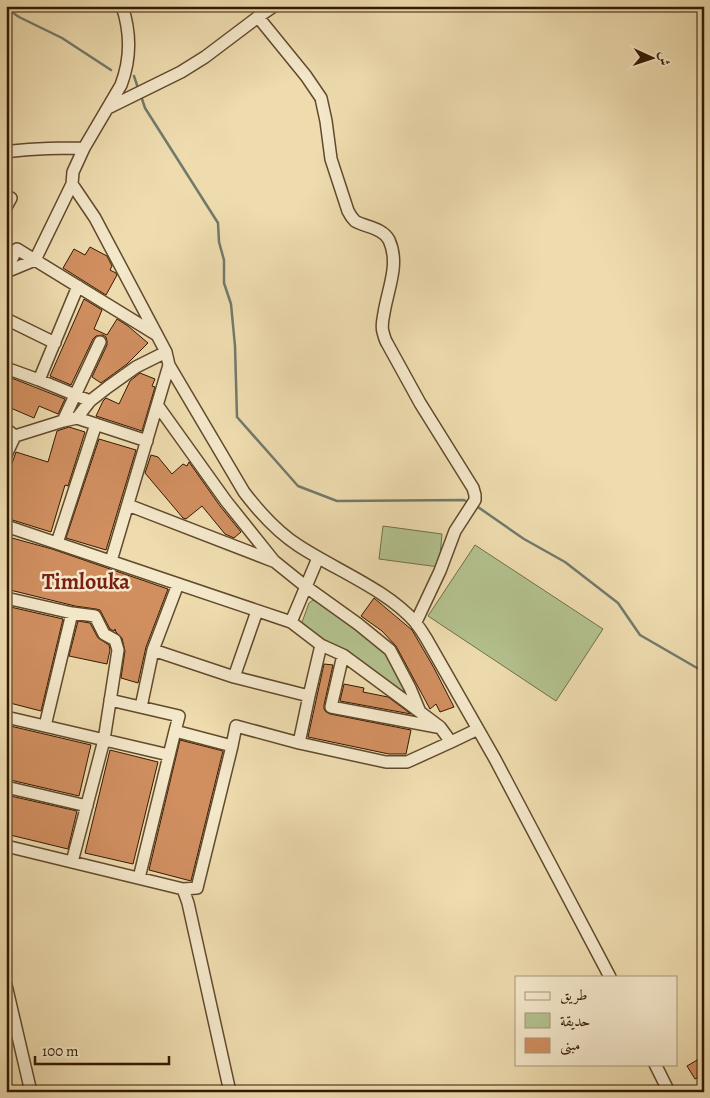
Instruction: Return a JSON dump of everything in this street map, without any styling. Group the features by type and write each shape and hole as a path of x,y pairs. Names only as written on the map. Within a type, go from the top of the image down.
{"street":[{"path":"6,271 36,260 72,184 73,172 84,148 121,85 129,58 129,37 122,6"},
{"path":"108,108 181,72 274,6"},
{"path":"258,17 306,76 321,98 331,159 351,217 382,232 389,240 394,258 394,270 384,313 383,334 420,402 473,488 475,495 475,500 455,531 440,571 416,622"},
{"path":"6,152 51,147 84,148"},
{"path":"72,184 95,218 166,352 169,365 244,492 254,505 284,534 318,558 389,599 416,622 478,729 609,976"},
{"path":"6,271 17,249 157,335"},
{"path":"39,380 78,286"},
{"path":"6,319 54,343"},
{"path":"63,421 100,342"},
{"path":"77,418 90,401 136,367 166,352"},
{"path":"111,561 169,365"},
{"path":"6,368 90,401"},
{"path":"158,406 226,501 274,561 390,650 420,712"},
{"path":"6,455 9,436 77,418 147,441"},
{"path":"57,543 96,424"},
{"path":"128,505 274,561"},
{"path":"6,526 291,622 321,645 343,655 420,712 440,727 451,742"},
{"path":"291,622 318,558"},
{"path":"142,707 153,650 178,584"},
{"path":"6,598 72,613 95,616 104,634 115,640 118,650 104,740 72,862"},
{"path":"234,677 257,611"},
{"path":"45,726 72,613"},
{"path":"299,743 308,696 321,645"},
{"path":"153,650 234,677 308,696"},
{"path":"343,655 331,707 440,727"},
{"path":"110,700 179,716 139,878"},
{"path":"6,717 169,755"},
{"path":"6,846 183,888 197,888 236,726 299,743 386,762 407,762 478,729"},
{"path":"175,731 232,746"},
{"path":"6,787 87,806"},
{"path":"183,888 188,903 230,1092"},
{"path":"6,985 31,1092"},
{"path":"656,1066 669,1092"}],"green space":[{"path":"383,526 442,534 439,567 379,559"},
{"path":"475,545 603,629 556,701 428,616"},
{"path":"313,600 339,615 387,650 410,693 407,696 304,629 301,625 309,603"}],"building":[{"path":"90,247 107,256 112,266 110,270 117,275 106,295 63,268 74,249 85,255"},
{"path":"84,299 102,310 94,329 107,335 117,319 148,343 127,364 101,383 92,377 107,345 107,341 103,335 96,336 71,385 50,376"},
{"path":"140,373 155,379 152,386 155,387 142,431 96,416 106,398 119,404 130,381"},
{"path":"9,377 65,399 58,414 39,406 34,418 6,406 6,384"},
{"path":"69,427 85,432 68,486 65,485 51,532 6,518 6,480 16,452 48,462 57,431"},
{"path":"99,439 136,450 106,550 66,538"},
{"path":"151,455 158,457 172,474 183,464 187,466 189,462 241,532 234,538 225,534 202,506 186,519 183,518 145,473"},
{"path":"12,538 52,549 168,589 146,647 138,683 121,678 125,651 122,638 115,629 114,631 110,629 100,610 75,606 6,589 6,541 11,543"},
{"path":"374,598 412,630 454,707 440,712 436,704 430,709 396,646 382,631 361,616"},
{"path":"6,606 63,619 41,711 6,702"},
{"path":"78,621 90,623 98,638 109,645 110,650 107,664 69,656"},
{"path":"324,664 333,665 324,705 326,712 411,730 406,754 389,754 308,737"},
{"path":"344,684 364,688 363,692 388,697 411,714 340,701"},
{"path":"6,725 91,745 79,796 6,779"},
{"path":"180,740 223,751 191,881 149,870"},
{"path":"110,750 158,762 133,864 85,853"},
{"path":"6,795 77,811 68,849 6,834"},
{"path":"704,1056 704,1069 701,1071 703,1075 695,1079 687,1066"}],"waterway":[{"path":"6,8 19,17 62,38 111,70"},
{"path":"134,76 138,88"},
{"path":"141,96 145,108 218,223 219,242 224,260 224,283 231,304 235,346 237,417 298,486 337,501 464,500 470,503"},
{"path":"475,505 524,539 565,562 618,603 640,635 704,672"}],"district":[{"name":"Timlouka","path":"86,582"}]}
